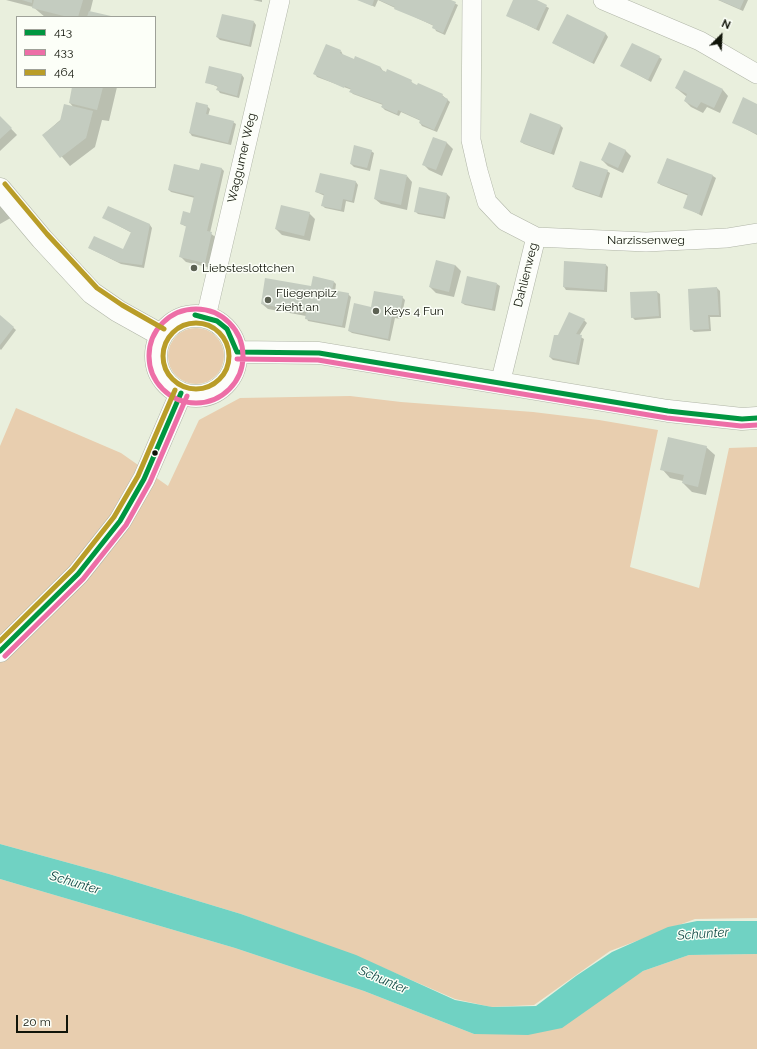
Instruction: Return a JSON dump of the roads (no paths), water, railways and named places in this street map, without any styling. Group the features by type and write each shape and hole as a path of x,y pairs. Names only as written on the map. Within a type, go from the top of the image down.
{"main road":[{"path":"0,190 46,244 92,293 118,311 161,335"},
{"path":"195,315 206,316 217,321 227,329 234,340 237,352 234,372 221,388 202,396 192,396 181,393 167,384 158,369 156,352 161,335 176,321 195,315"},
{"path":"237,352 319,353 668,411 742,419 757,418"},
{"path":"0,651 78,574 101,548 124,516 144,479 181,393"}],"street":[{"name":"Waggumer Weg","path":"206,316 280,0"},
{"name":"Dahlienweg","path":"472,0 471,140 478,171 487,202 505,221 536,237 500,384"},
{"path":"603,0 700,41 757,74"},
{"name":"Narzissenweg","path":"536,237 646,242 727,238 757,233"}],"water":[{"name":"Schunter","path":"0,844 109,874 241,914 356,955 455,1000 492,1007 536,1006 576,976 612,952 668,927 697,921 757,921 757,954 689,955 643,971 562,1028 528,1035 474,1034 364,991 235,948 0,879"}],"place":[{"name":"Liebsteslottchen","path":"194,268"},
{"name":"Fliegenpilz zieht an","path":"268,300"},
{"name":"Keys 4 Fun","path":"376,311"}]}
